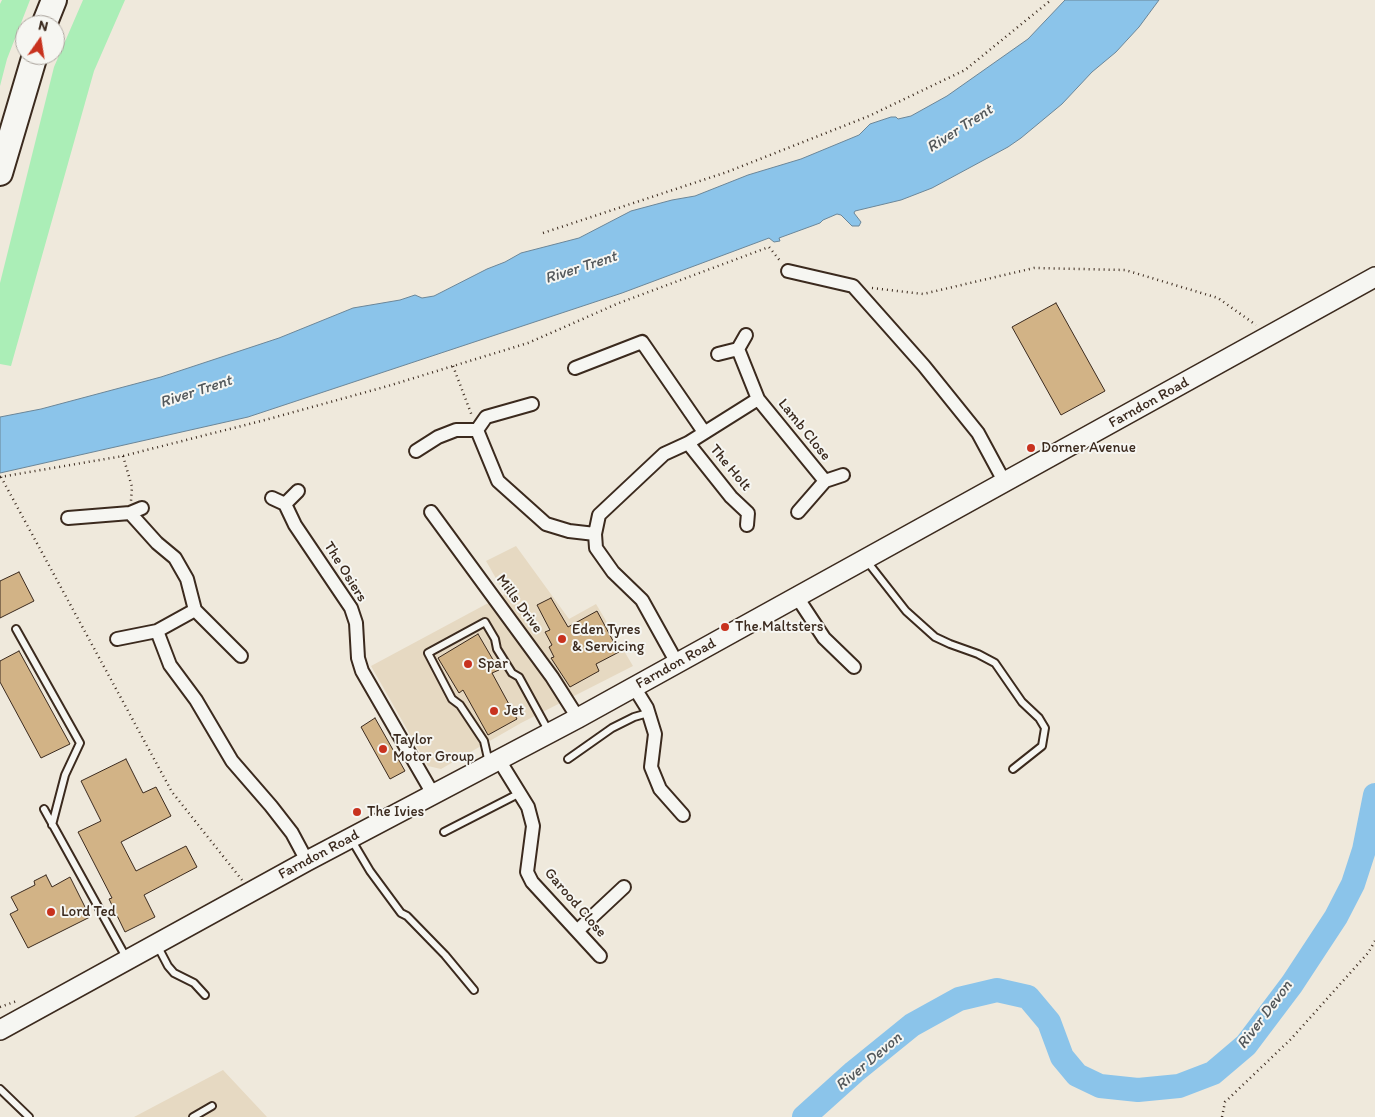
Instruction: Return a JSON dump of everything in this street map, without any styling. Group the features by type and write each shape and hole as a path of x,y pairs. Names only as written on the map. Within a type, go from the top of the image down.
{"highway":[{"path":"48,15 54,0"},
{"path":"0,173 32,65"}],"main road":[{"name":"Farndon Road","path":"0,1030 307,861 578,718 1375,277"}],"street":[{"path":"788,271 853,286 924,366 978,433 1005,483"},
{"path":"718,354 738,349 746,335"},
{"path":"575,368 642,342 704,432 688,443 664,454 600,515 595,534 596,548 613,572 642,600 677,663"},
{"name":"Lamb Close","path":"738,349 758,399 825,481"},
{"name":"Lamb Close","path":"704,432 758,399"},
{"path":"477,430 486,417 532,404"},
{"path":"416,450 438,437 456,430 477,430"},
{"path":"477,430 498,481 546,524 569,531 595,534"},
{"name":"The Holt","path":"688,443 730,497 750,514"},
{"name":"Lamb Close","path":"798,512 825,481 843,475"},
{"path":"272,498 285,504 298,491"},
{"name":"The Osiers","path":"285,504 295,525 351,608 356,623 358,658 362,671 433,794"},
{"path":"68,518 136,511 157,543 174,558 187,579 195,610 241,656"},
{"name":"Mills Drive","path":"431,512 552,677 578,718"},
{"path":"797,597 824,638 854,667"},
{"path":"117,639 157,631 195,610"},
{"path":"157,631 170,664 196,700 232,761 287,826 307,861"},
{"path":"634,687 648,713 655,734 651,767 660,789 683,815"},
{"name":"Garood Close","path":"494,762 528,806 533,826 527,872 532,882 600,956"},
{"path":"577,931 624,887"}],"lane":[{"path":"866,559 906,610 935,637 978,654 994,663 1022,702 1039,718 1045,728 1042,746 1013,769"},
{"path":"494,762 484,741 460,705 452,699 428,653 485,622 496,639 496,649 512,673 519,677 541,720 550,732"},
{"path":"16,628 80,743 65,775 52,825"},
{"path":"568,759 612,728 634,717 648,713"},
{"path":"444,832 520,794"},
{"path":"44,810 127,960"},
{"path":"351,838 370,870 401,912 445,955 474,990"},
{"path":"157,944 168,966 174,973 194,983 205,995"},
{"path":"0,1089 29,1117"},
{"path":"193,1117 212,1106"}],"path":[{"path":"543,233 727,172 869,116 965,70 1051,0"},
{"path":"251,892 172,792 0,477 123,456 388,386 528,343 619,303 769,247 788,271"},
{"path":"853,286 923,294 1034,268 1125,270 1218,298 1260,328 1265,338"},
{"path":"454,366 477,430"},
{"path":"123,456 132,487 131,502 136,511"},
{"path":"1222,1117 1224,1102 1291,1038 1368,953 1375,941"}],"shaded area":[{"path":"516,546 569,619 596,604 633,666 521,723 441,769 428,766 371,666 505,594 486,561"},
{"path":"223,1070 267,1117 134,1117"}],"green space":[{"path":"2,0 30,0 24,15 15,15 15,38 0,86 0,4"},
{"path":"83,0 125,0 94,71 11,366 0,364 0,283 54,67 55,65 65,65 65,42"}],"water":[{"name":"River Trent","path":"1065,0 1159,0 1139,27 1116,52 1092,72 1062,104 1021,138 932,188 901,200 855,211 854,213 861,222 859,226 852,226 841,215 837,214 820,223 779,238 780,241 774,242 769,238 622,293 248,417 0,473 0,417 41,409 161,377 279,338 353,308 400,300 415,295 422,298 434,296 521,253 579,238 631,211 695,196 748,175 801,159 859,135 870,124 891,117 898,119 911,116 947,96 1028,39"}],"building":[{"path":"1056,303 1105,391 1061,415 1012,327"},
{"path":"19,572 34,601 0,618 0,581"},
{"name":"Eden Tyres & Servicing","path":"551,598 568,627 597,611 619,652 596,664 599,671 570,687 551,658 554,657 549,647 552,645 545,632 550,630 537,605"},
{"path":"478,634 499,670 492,673 517,719 488,735 463,690 459,693 438,658"},
{"path":"19,651 70,744 41,758 0,682 0,661"},
{"name":"Taylor Motor Group","path":"375,718 405,771 390,779 361,727"},
{"path":"126,759 143,793 156,787 171,816 121,842 136,871 186,846 197,867 144,895 155,917 125,932 109,899 112,898 78,832 101,821 81,781"},
{"name":"Lord Ted","path":"46,875 52,887 70,877 90,917 28,948 10,914 18,910 11,897 35,885 34,881"}],"waterway":[{"name":"River Devon","path":"804,1117 854,1072 912,1025 959,999 997,990 1028,997 1049,1022 1062,1057 1077,1075 1100,1086 1138,1090 1179,1086 1213,1073 1246,1045 1292,984 1336,917 1353,884 1364,850 1375,795"}],"place":[{"name":"Dorner Avenue","path":"1031,448"},
{"name":"The Maltsters","path":"725,627"},
{"name":"Eden Tyres & Servicing","path":"562,639"},
{"name":"Spar","path":"468,664"},
{"name":"Jet","path":"494,711"},
{"name":"Taylor Motor Group","path":"383,749"},
{"name":"The Ivies","path":"357,812"},
{"name":"Lord Ted","path":"51,912"}]}
